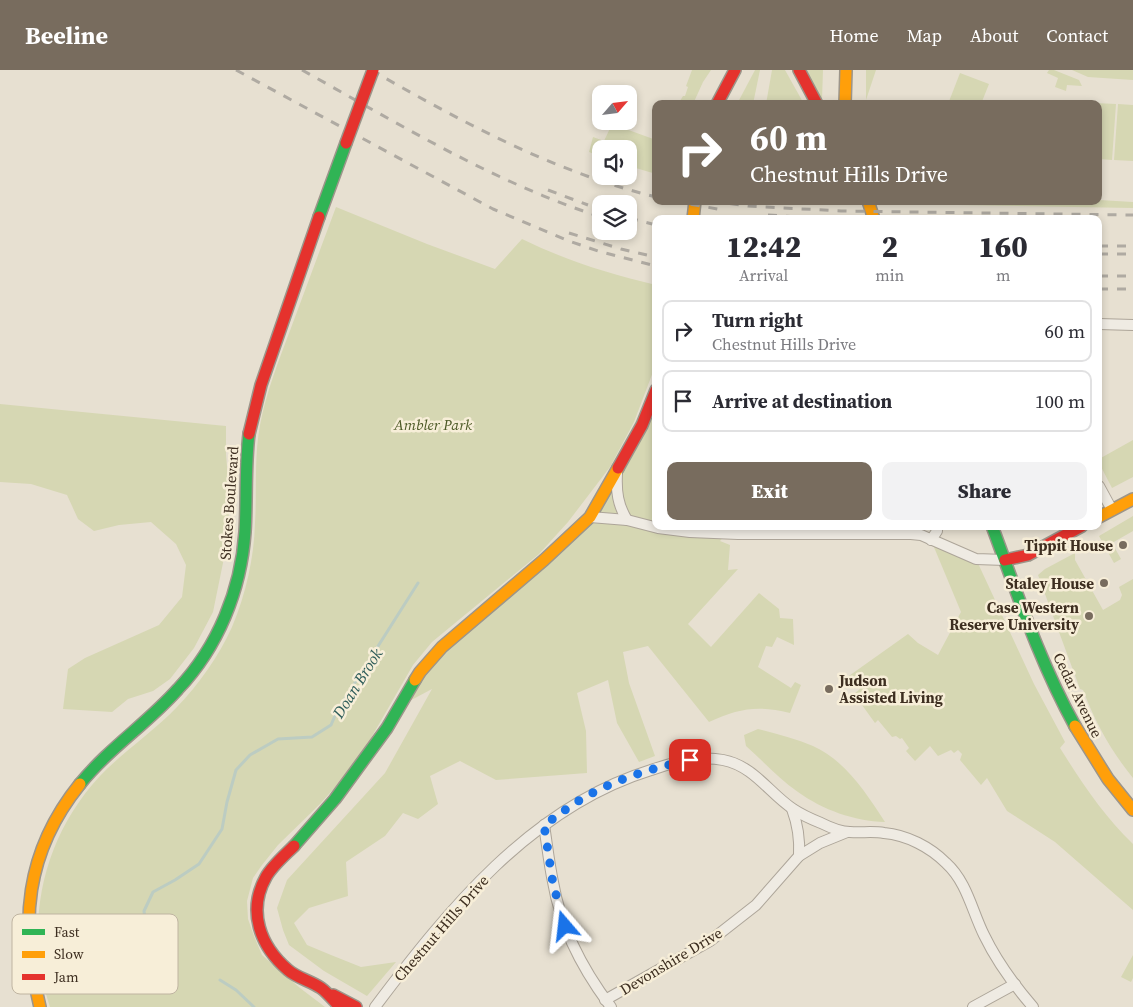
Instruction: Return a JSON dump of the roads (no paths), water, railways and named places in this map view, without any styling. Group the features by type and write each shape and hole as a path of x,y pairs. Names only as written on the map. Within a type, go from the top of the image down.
{"main road":[{"name":"Stokes Boulevard","path":"28,914 34,875 44,842 69,797 87,775 184,685 205,656 221,625 234,589 243,553 247,442 259,390 373,70"},
{"path":"719,100 735,70"},
{"path":"799,70 815,100"},
{"path":"845,100 846,70"},
{"path":"356,1007 289,971 269,948 261,933 256,916 257,903 266,877 335,800 388,728 420,672 437,653 544,560 590,516 642,425 652,400"},
{"path":"1102,515 1133,498"},
{"name":"Cedar Avenue","path":"994,530 1042,657 1058,693 1097,765 1133,810"},
{"path":"1005,560 1028,555 1075,530"},
{"path":"323,989 340,1007"},
{"name":"Stokes Boulevard","path":"37,994 40,1007"}],"street":[{"path":"1102,324 1133,325"},
{"path":"617,471 617,499 627,520"},
{"path":"1102,492 1112,510"},
{"path":"590,516 627,520 652,526"},
{"path":"674,530 738,534 785,530 911,534 921,535 976,559 1005,560"},
{"path":"931,540 937,530"},
{"name":"Chestnut Hills Drive","path":"374,1007 411,959 466,894 544,825 580,800 617,782 662,766 707,758 725,760 744,767 760,779 792,809 823,824 847,832 879,832 895,835 918,843 944,861 958,876 990,946 1033,1007"},
{"path":"792,809 798,824 799,856"},
{"path":"544,825 553,884 570,940 582,963 608,1003"},
{"name":"Devonshire Drive","path":"608,1003 710,941 756,906 799,856 820,843 847,832"},
{"path":"973,1007 1015,984"}],"waterway":[{"name":"Doan Brook","path":"144,914 153,892 199,864 222,829 236,770 250,755 278,739 312,737 331,725 337,711 418,583"},
{"path":"220,980 236,990 254,1007"}],"railway":[{"path":"236,70 493,209 569,241 598,251 652,265"},
{"path":"302,70 485,170 592,214"},
{"path":"371,70 509,144 581,174 652,196"},
{"path":"548,190 588,205"},
{"path":"695,205 723,210"},
{"path":"741,205 841,211 1133,215"},
{"path":"637,220 652,224"},
{"path":"569,233 652,256"},
{"path":"1102,246 1133,246"},
{"path":"1102,254 1126,254"},
{"path":"1102,276 1133,276"},
{"path":"1102,289 1133,289"}],"place":[{"name":"Tippit House","path":"1123,545"},
{"name":"Staley House","path":"1104,583"},
{"name":"Case Western Reserve University","path":"1089,616"},
{"name":"Judson Assisted Living","path":"829,689"}],"park label":[{"name":"Ambler Park","path":"433,424"}]}
